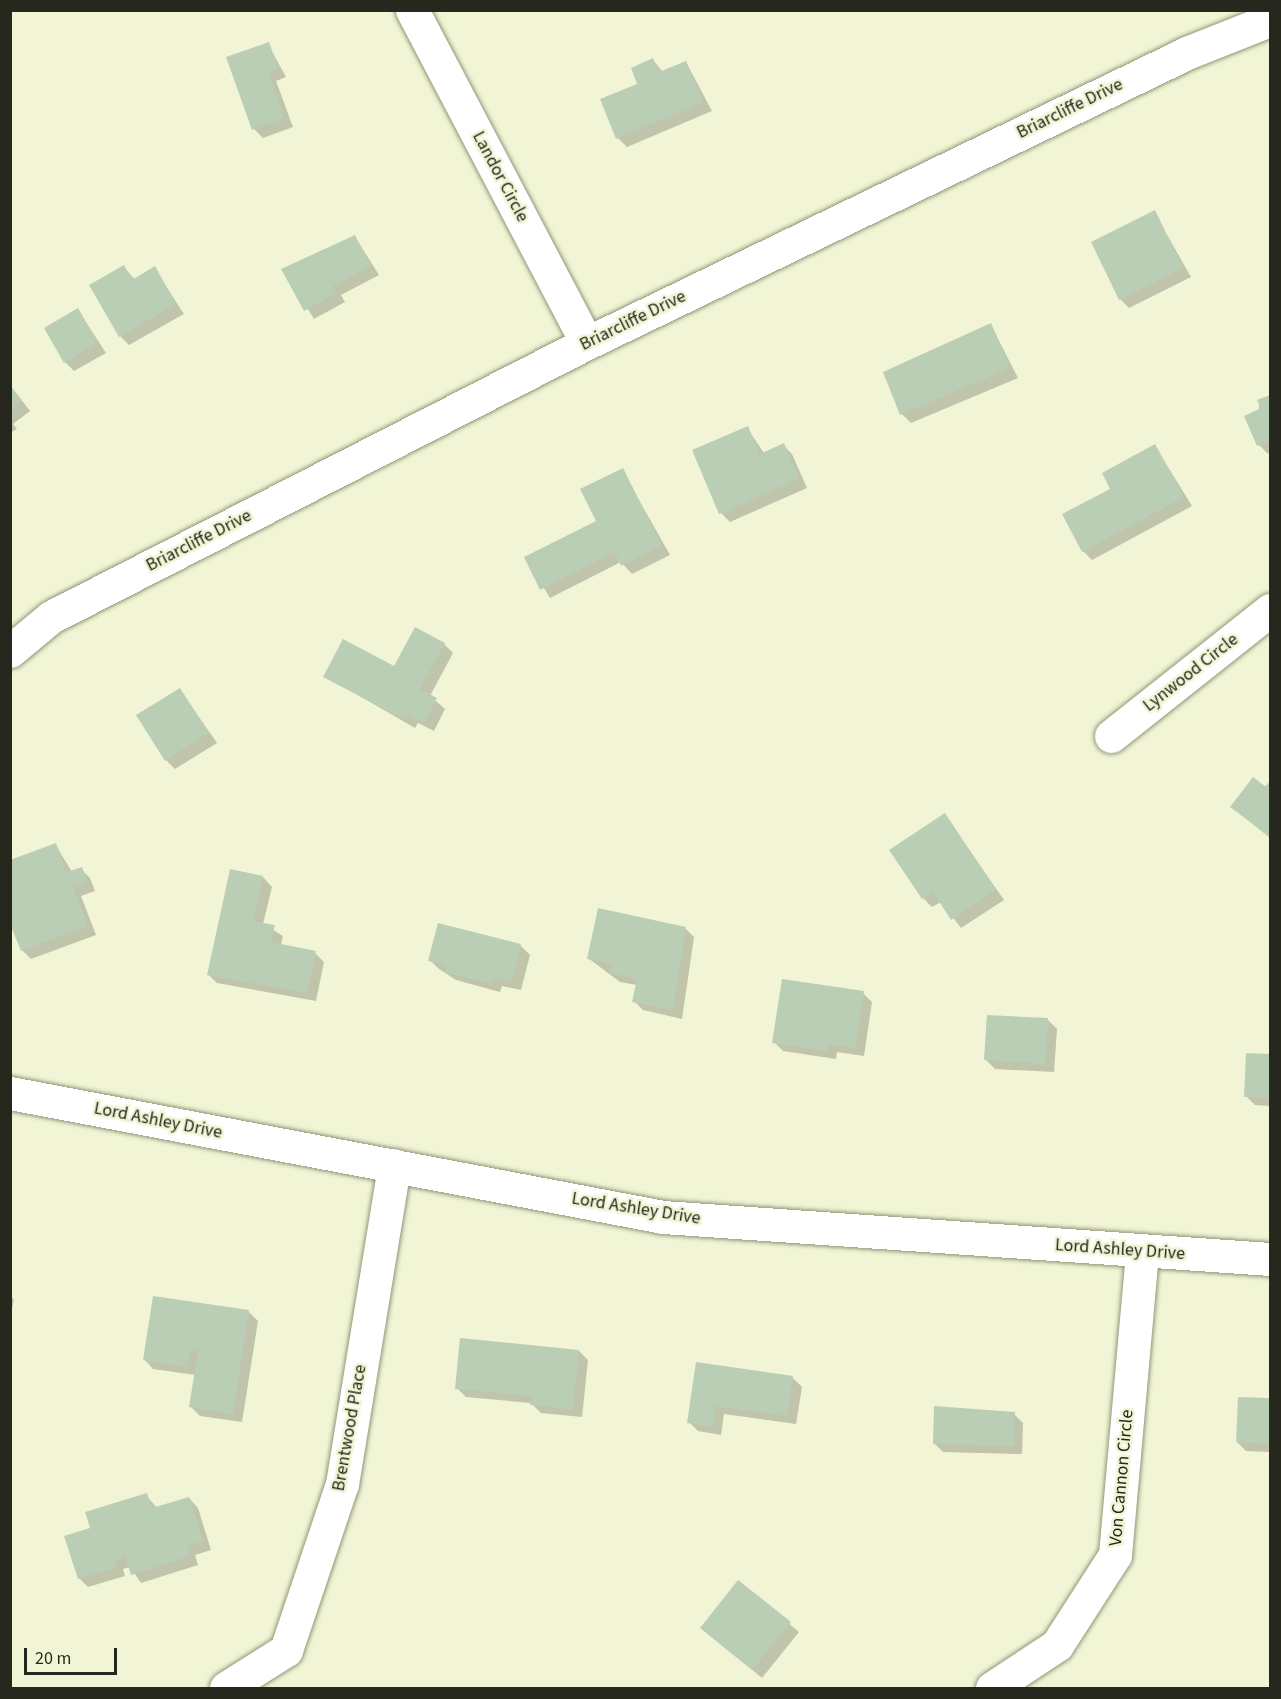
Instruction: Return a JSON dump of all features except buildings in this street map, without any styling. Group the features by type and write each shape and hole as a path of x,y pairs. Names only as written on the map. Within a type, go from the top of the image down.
{"street":[{"name":"Landor Circle","path":"412,10 587,344"},
{"name":"Briarcliffe Drive","path":"10,651 51,617 587,344 1178,57 1270,20"},
{"name":"Lynwood Circle","path":"1112,736 1270,610"},
{"name":"Lord Ashley Drive","path":"10,1093 663,1217 1142,1252 1270,1259"},
{"name":"Brentwood Place","path":"226,1689 286,1650 342,1484 394,1166"},
{"name":"Von Cannon Circle","path":"992,1689 1057,1645 1115,1555 1142,1252"}]}
